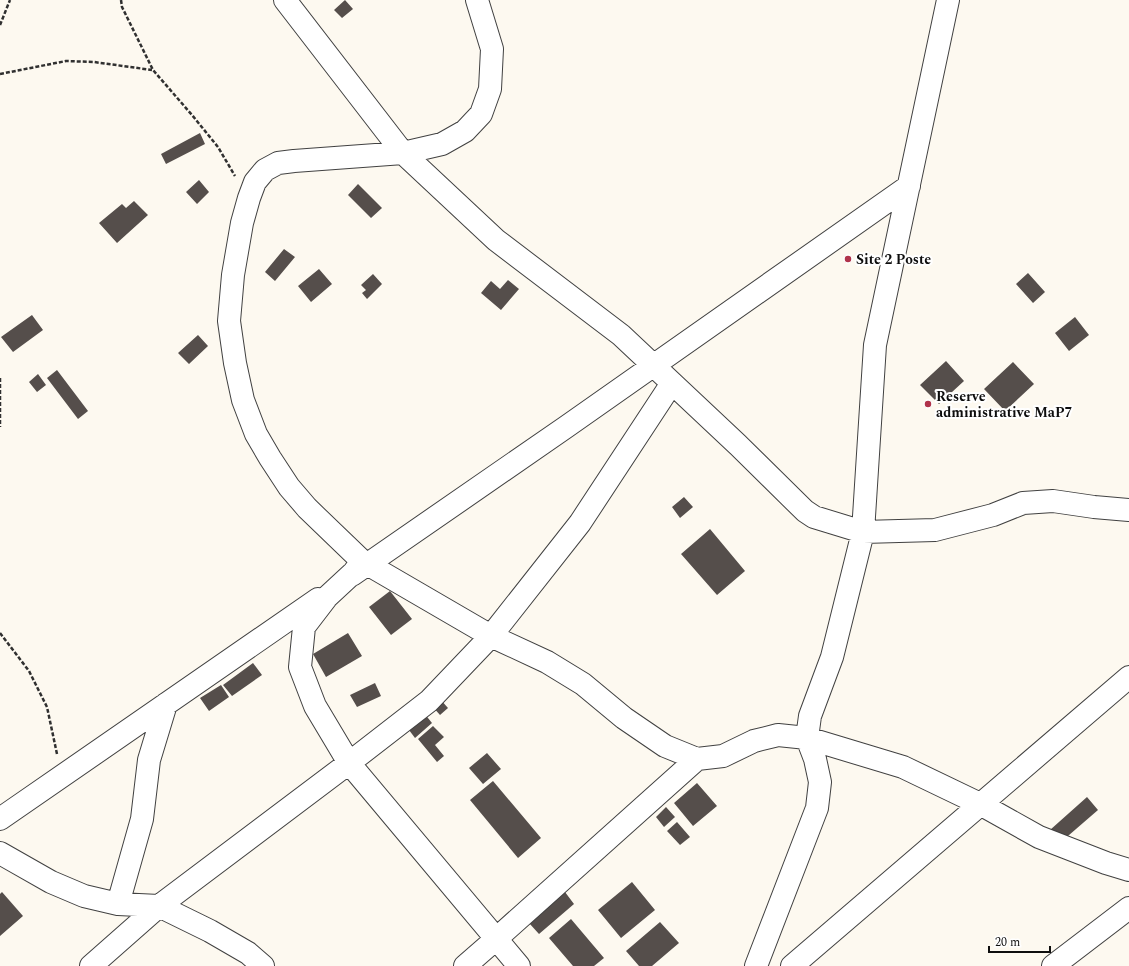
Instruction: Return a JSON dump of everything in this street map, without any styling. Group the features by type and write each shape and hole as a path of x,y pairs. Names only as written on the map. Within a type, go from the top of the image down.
{"street":[{"path":"285,0 403,153 496,240 621,335 738,445 805,511 814,517 863,532 934,530 993,515 1023,503 1053,501 1129,510"},
{"path":"477,0 492,49 490,89 481,114 465,131 442,144 403,153 278,163 264,170 255,182 242,223 233,275 229,321 235,363 243,400 256,434 289,486 307,508 364,563 491,636 547,662 582,684 624,718 665,746 697,759 723,756 754,741 778,735 807,738 903,767 980,804 1040,837 1106,863 1129,870"},
{"path":"756,966 817,808 820,782 815,759 807,738 810,716 832,657 863,532 875,345 948,0"},
{"path":"519,966 349,763 315,706 300,667 304,626 327,597 364,563 653,366 909,186"},
{"path":"91,966 159,906 429,701 491,636 580,523 672,383"},
{"path":"0,819 346,579"},
{"path":"792,966 1129,677"},
{"path":"118,904 142,819 149,760 166,704"},
{"path":"465,966 697,759"},
{"path":"0,853 51,882 84,896 118,904 159,906 210,931 242,949 263,966"},
{"path":"1062,963 1129,908"}],"path":[{"path":"0,25 10,0"},
{"path":"121,0 122,7 153,70 218,147 249,198"},
{"path":"0,74 66,61 94,62 153,70"},
{"path":"0,378 0,427"},
{"path":"0,633 29,671 47,707 56,749 58,779"}],"building":[{"path":"345,0 353,9 342,18 334,10"},
{"path":"200,133 205,144 166,164 161,154"},
{"path":"199,180 209,192 197,204 186,192"},
{"path":"358,184 382,208 371,218 348,195"},
{"path":"134,201 148,215 117,243 99,223 122,204 126,208"},
{"path":"284,249 295,257 275,281 265,272"},
{"path":"319,269 332,284 311,302 298,286"},
{"path":"1028,273 1045,292 1033,303 1016,284"},
{"path":"373,274 382,284 367,299 362,293 366,290 361,285"},
{"path":"508,280 519,289 501,310 481,293 491,281 500,289"},
{"path":"32,315 43,330 13,352 1,337"},
{"path":"1075,317 1089,335 1069,351 1055,333"},
{"path":"198,335 208,346 189,364 178,353"},
{"path":"946,361 964,381 939,404 920,385"},
{"path":"1013,362 1034,384 1005,411 984,389"},
{"path":"57,370 88,411 78,419 47,378"},
{"path":"38,374 46,385 37,392 29,382"},
{"path":"684,497 693,507 680,518 672,507"},
{"path":"710,529 745,571 717,595 681,554"},
{"path":"390,591 412,619 391,635 369,607"},
{"path":"348,633 362,656 326,677 313,654"},
{"path":"253,663 262,675 232,696 223,685"},
{"path":"375,683 381,696 357,707 350,695"},
{"path":"221,685 229,697 209,711 200,698"},
{"path":"440,699 448,708 440,715 432,706"},
{"path":"424,713 432,723 415,738 409,730"},
{"path":"433,726 444,737 435,745 444,756 437,762 418,739"},
{"path":"487,753 501,769 483,784 469,768"},
{"path":"493,781 541,838 518,858 470,800"},
{"path":"697,783 717,806 693,826 674,803"},
{"path":"1087,797 1098,810 1061,842 1050,830"},
{"path":"666,807 675,817 664,827 656,817"},
{"path":"677,822 690,837 680,845 667,831"},
{"path":"632,882 655,910 621,938 598,910"},
{"path":"2,892 23,916 0,936 0,894"},
{"path":"565,892 574,904 539,934 529,923"},
{"path":"571,919 604,958 594,966 573,966 549,938"},
{"path":"660,922 679,943 652,966 639,966 626,951"}],"place":[{"name":"Site 2 Poste","path":"848,259"},
{"name":"Reserve administrative MaP7","path":"928,404"}]}
